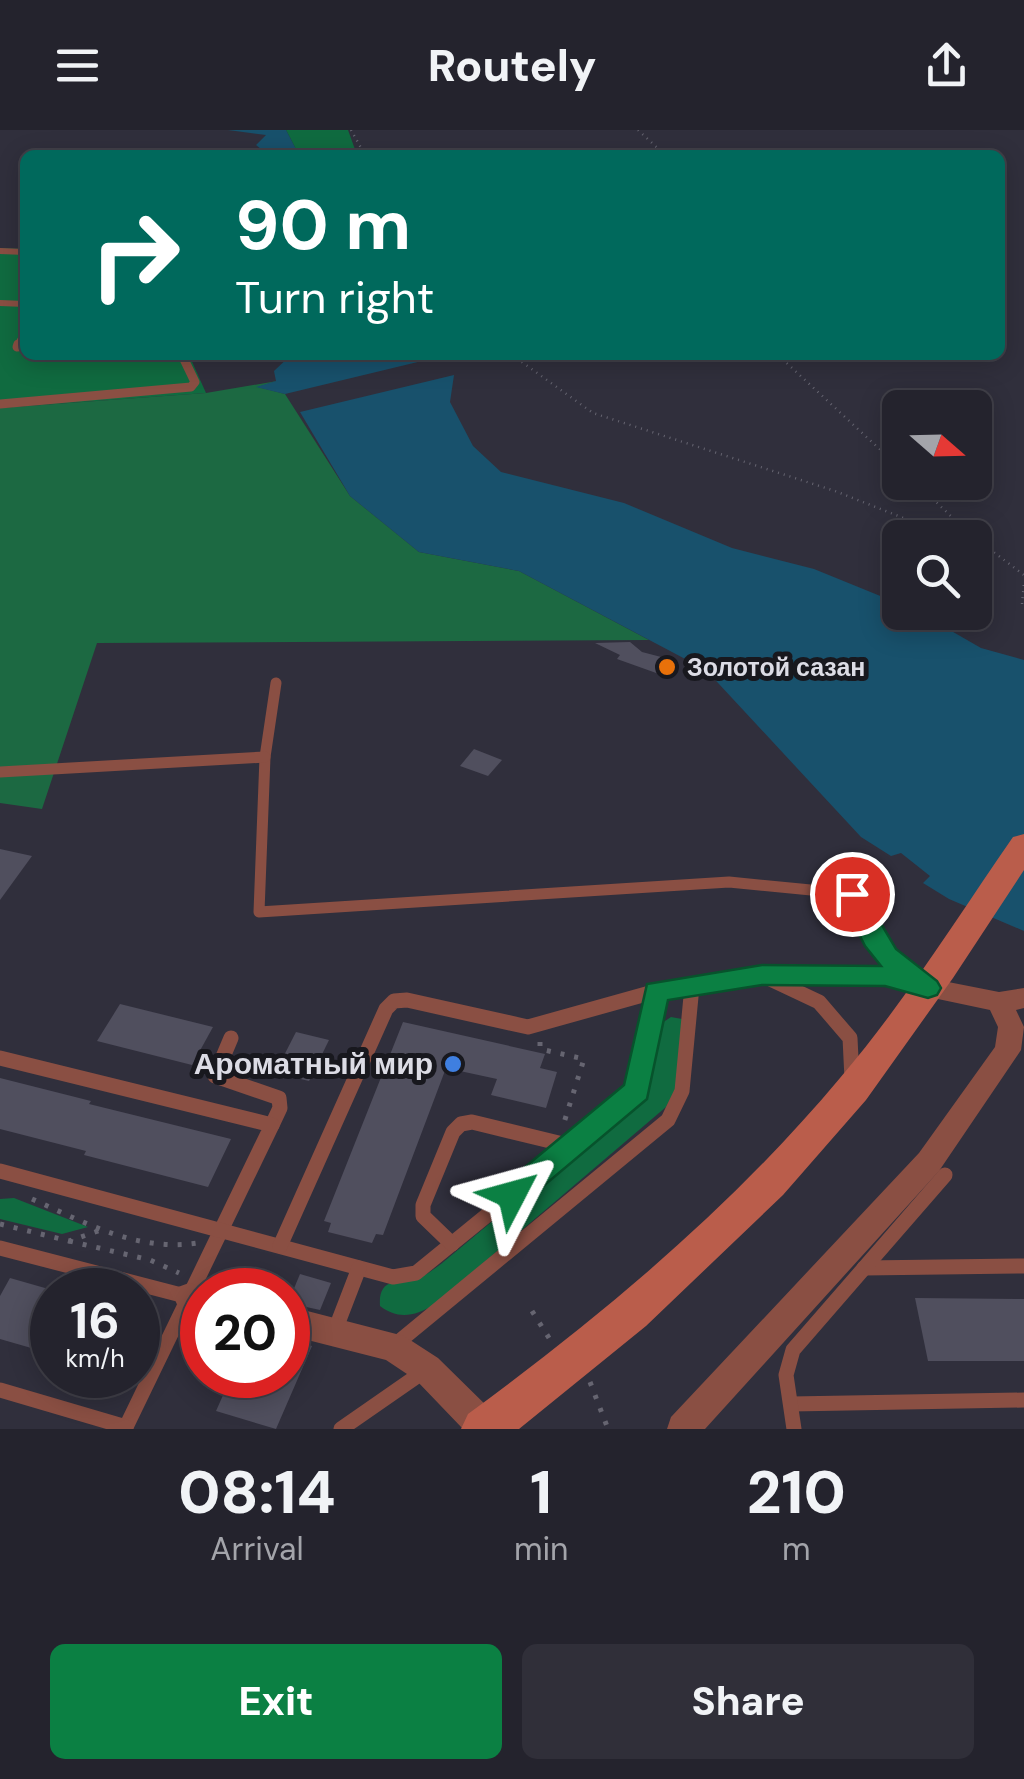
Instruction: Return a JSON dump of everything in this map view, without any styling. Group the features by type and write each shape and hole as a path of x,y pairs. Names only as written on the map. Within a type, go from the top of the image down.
{"main road":[{"path":"484,1428 573,1363 675,1275 758,1196 852,1089 928,988 1024,846"}],"street":[{"path":"683,1429 929,1162 1008,1050 1015,1014 928,988"},
{"path":"310,1326 392,1347 427,1369 484,1428"}],"lane":[{"path":"0,404 191,387 195,382 184,360"},
{"path":"276,683 264,757 259,912 729,882 852,894 886,956 928,988"},
{"path":"0,772 264,757"},
{"path":"280,1246 386,1008 394,1001 407,1000 519,1026 540,1024 657,992 762,975 885,976 928,988"},
{"path":"762,975 819,1002 850,1038 852,1089"},
{"path":"392,1347 668,1120 682,1091 692,986"},
{"path":"0,1171 219,1234 407,1277 637,1090 657,992"},
{"path":"206,1268 280,1108 279,1098 215,1076 232,1038"},
{"path":"0,1058 272,1125"},
{"path":"452,1244 428,1224 423,1205 453,1132 461,1124 472,1122 565,1145"},
{"path":"794,1429 786,1374 793,1350 946,1174"},
{"path":"0,1248 180,1289"},
{"path":"864,1268 1024,1266"},
{"path":"334,1332 360,1268"},
{"path":"0,1390 126,1428 180,1324"},
{"path":"341,1429 427,1369"},
{"path":"790,1404 1024,1400"}],"path":[{"path":"638,130 660,150"},
{"path":"519,360 593,412 907,520"},
{"path":"783,360 882,451"},
{"path":"934,500 956,520"},
{"path":"992,553 1024,575"},
{"path":"1022,604 1024,582"},
{"path":"540,1024 540,1049 584,1059 565,1145"},
{"path":"26,1196 102,1229 158,1247 176,1248 219,1234"},
{"path":"0,1224 150,1260 180,1282"},
{"path":"69,1242 102,1229"},
{"path":"532,1312 549,1338"},
{"path":"589,1379 608,1429"}],"green space":[{"path":"286,130 348,130 355,150 296,150"},
{"path":"0,248 20,249 20,360 191,360 206,393 0,408"},
{"path":"277,381 258,387 285,394 350,496 419,552 519,571 649,640 97,643 42,809 0,803 0,408 206,393"},
{"path":"671,1017 682,1019 676,1088 666,1107 434,1305 407,1315 380,1306 386,1286 422,1276 441,1264 646,1093 662,1023"},
{"path":"14,1198 88,1227 62,1234 0,1219 0,1199"}],"water":[{"path":"228,130 286,130 296,150 260,150 256,145 266,135"},
{"path":"286,360 426,360 285,394 256,387 276,381 274,371"},
{"path":"454,375 450,402 473,446 501,472 624,503 732,548 814,569 882,597 882,630 950,630 981,648 1024,660 1024,931 949,899 923,883 930,876 901,853 891,856 861,837 706,670 519,571 419,552 350,496 300,412"}],"building":[{"path":"630,642 642,652 665,658 659,674 617,659 620,655 595,643"},
{"path":"474,749 502,760 488,776 460,766"},
{"path":"0,849 32,856 0,900"},
{"path":"120,1004 213,1027 192,1065 97,1041"},
{"path":"403,1022 545,1054 540,1068 557,1072 546,1108 491,1095 497,1079 446,1068 383,1235 376,1234 372,1243 328,1232 331,1223 324,1221"},
{"path":"296,1032 329,1040 309,1081 275,1073"},
{"path":"0,1078 231,1139 208,1187 84,1155 86,1151 0,1129"},
{"path":"310,1277 331,1283 320,1310 310,1308"},
{"path":"10,1278 30,1284 30,1348 0,1339 0,1296"},
{"path":"915,1298 1024,1299 1024,1361 928,1361"},
{"path":"222,1398 289,1398 276,1429 216,1411"}],"place":[{"name":"Золотой сазан","path":"667,667"},
{"name":"Ароматный мир","path":"453,1064"}],"route":[{"path":"512,1195 637,1090 657,992 762,975 885,976 928,988 886,956 852,894"}]}
